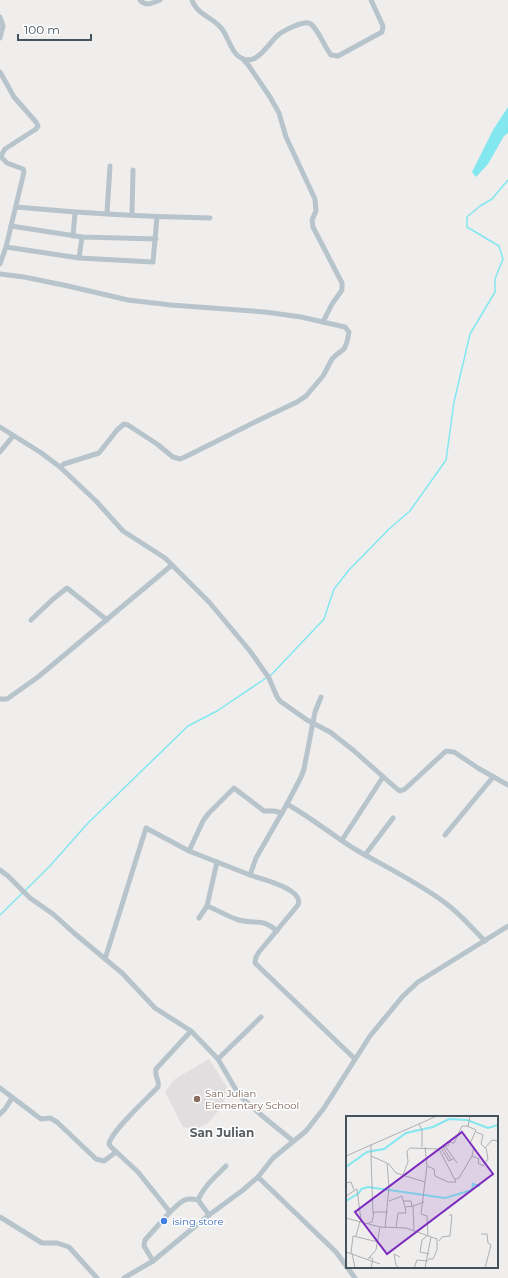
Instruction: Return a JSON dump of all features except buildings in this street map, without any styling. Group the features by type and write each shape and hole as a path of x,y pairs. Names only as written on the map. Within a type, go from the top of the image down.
{"street":[{"path":"140,0 144,4 160,0"},
{"path":"192,0 194,7 198,11 216,22 222,29 238,56 248,60 259,56 267,49 276,36 304,22 311,24 315,28 331,55 338,56 382,32 383,26 371,0"},
{"path":"0,17 3,26 0,38"},
{"path":"243,58 276,107 286,137 314,199 316,210 312,220 313,227 342,283 342,290 332,304 323,322"},
{"path":"0,72 14,97 38,126 36,129 5,150 1,156 4,161 24,170 6,247 0,264"},
{"path":"107,213 110,166"},
{"path":"132,170 132,215"},
{"path":"16,206 76,213 210,218"},
{"path":"73,236 76,213"},
{"path":"6,247 79,258 153,262 157,217"},
{"path":"11,226 82,237 156,239"},
{"path":"79,258 82,237"},
{"path":"0,274 44,281 128,300 171,305 265,312 301,317 345,327 347,329 349,336 344,349 332,359 317,384 306,396 297,402 180,459 173,457 157,444 128,425 124,424 117,430 99,453 64,464 60,467"},
{"path":"0,428 40,452 60,467 96,501 123,531 165,558 208,602 265,672 269,678 276,697 280,701 307,720 330,732 397,789 400,791 403,790 446,751 450,751 508,786"},
{"path":"0,452 13,436"},
{"path":"0,699 7,699 38,677 172,565"},
{"path":"31,620 67,588 107,620"},
{"path":"250,875 256,858 287,804 302,773 313,723 321,697"},
{"path":"342,840 383,777"},
{"path":"446,835 493,777"},
{"path":"190,851 203,821 234,788 264,811 282,813"},
{"path":"287,804 303,813 342,840 411,880 448,905 485,941"},
{"path":"365,854 394,818"},
{"path":"106,959 146,828 190,851 276,884 295,893 299,897 300,901 298,905 256,957 255,963 355,1059"},
{"path":"199,918 207,906 217,862"},
{"path":"0,870 30,898 53,914 122,973 155,1008 191,1031 218,1059 239,1095 293,1141"},
{"path":"207,906 240,920 260,921 277,931"},
{"path":"124,1278 153,1261 209,1215 243,1190 258,1177 273,1158 306,1130 324,1108 370,1036 387,1015 418,982 508,926"},
{"path":"218,1059 261,1017"},
{"path":"170,1212 138,1172 109,1144 117,1130 158,1087 159,1084 156,1069 191,1031"},
{"path":"0,1088 41,1119 50,1118 57,1122 96,1160 104,1161 116,1152"},
{"path":"0,1114 12,1098"},
{"path":"198,1200 208,1184 226,1166"},
{"path":"258,1177 336,1252 346,1266"},
{"path":"153,1261 144,1246 144,1243 170,1212 185,1198 198,1200 209,1215"},
{"path":"0,1217 42,1243 58,1243 69,1247 97,1278"},
{"path":"348,1268 355,1278"}],"shaded area":[{"name":"San Julian Elementary School","path":"209,1059 228,1089 222,1107 208,1123 196,1129 183,1127 165,1092 175,1079"}],"water":[{"path":"508,107 508,133 504,136 488,164 476,177 472,172 493,130"}],"waterway":[{"path":"0,915 49,867 88,823 188,726 217,711 272,674 324,619 334,589 349,570 389,529 410,511 446,460 454,402 470,334 495,292 495,279 503,259 499,246 467,227 467,217 480,206 492,199 508,180"}],"place":[{"name":"San Julian Elementary School","path":"197,1099"},
{"name":"ising store","path":"164,1221"}],"district":[{"name":"San Julian","path":"222,1133"}]}
